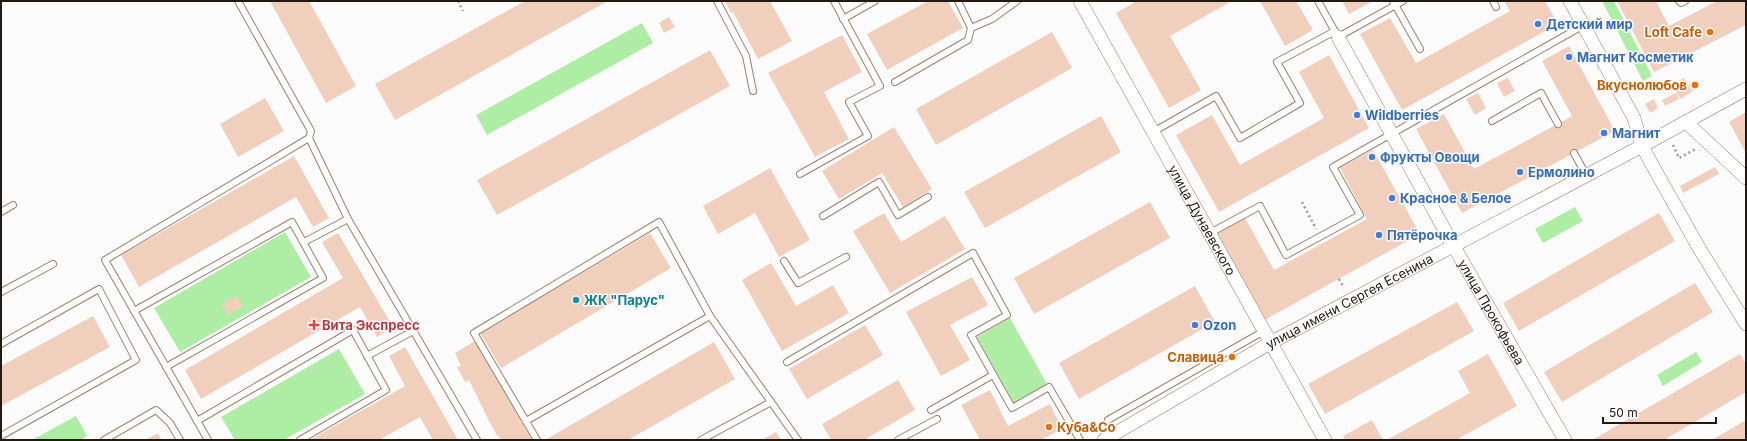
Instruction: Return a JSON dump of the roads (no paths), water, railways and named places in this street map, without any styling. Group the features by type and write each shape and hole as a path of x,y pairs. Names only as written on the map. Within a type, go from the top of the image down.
{"street":[{"name":"улица Дунаевского","path":"1080,1 1325,440"},
{"path":"1570,1 1634,118 1642,146 1699,248 1746,324"},
{"name":"улица Прокофьева","path":"1337,34 1453,245 1565,440"},
{"name":"улица имени Сергея Есенина","path":"1104,440 1270,343 1642,146 1746,89"},
{"path":"1686,122 1746,178"}],"lane":[{"path":"238,1 311,131 309,138 348,219 477,440"},
{"path":"717,1 746,56 753,91"},
{"path":"800,174 868,136 849,102 880,86 834,1"},
{"path":"843,19 876,1"},
{"path":"895,82 968,40 971,28 958,1"},
{"path":"971,28 992,19 1017,1"},
{"path":"1318,1 1337,34"},
{"path":"1153,132 1216,96 1240,138 1300,103 1277,62 1337,34 1394,3 1403,1"},
{"path":"1679,1 1680,3 1685,1"},
{"path":"1394,3 1420,49"},
{"path":"1210,233 1260,206 1286,255 1360,215 1333,167 1584,25"},
{"path":"1492,121 1541,93 1558,124"},
{"path":"208,440 105,260 309,138"},
{"path":"1574,153 1586,175"},
{"path":"823,216 879,182 898,215 928,197"},
{"path":"1,212 13,205"},
{"path":"304,242 348,219"},
{"path":"134,311 292,222 304,242 324,278 166,367"},
{"path":"538,440 474,332 659,222 710,316 798,440"},
{"path":"786,362 973,253 1007,315 971,335 993,375 1012,408 1049,387 1080,440"},
{"path":"784,261 798,283 846,257"},
{"path":"1,292 53,264"},
{"path":"1,344 99,289 136,360 1,436"},
{"path":"526,421 710,316"},
{"path":"197,421 353,330 386,390 300,440"},
{"path":"367,356 413,331"},
{"path":"1108,420 1264,331"},
{"path":"931,410 993,375"},
{"path":"701,440 771,402"},
{"path":"104,440 156,410 170,423 180,440"},
{"path":"898,440 937,419"}],"place":[{"name":"Детский мир","path":"1538,24"},
{"name":"Loft Cafe","path":"1710,32"},
{"name":"Магнит Косметик","path":"1569,57"},
{"name":"Вкуснолюбов","path":"1695,85"},
{"name":"Wildberries","path":"1357,115"},
{"name":"Магнит","path":"1604,133"},
{"name":"Фрукты Овощи","path":"1372,157"},
{"name":"Ермолино","path":"1520,172"},
{"name":"Красное & Белое","path":"1392,198"},
{"name":"Пятёрочка","path":"1379,235"},
{"name":"ЖК \"Парус\"","path":"576,300"},
{"name":"Вита Экспресс","path":"314,325"},
{"name":"Ozon","path":"1195,325"},
{"name":"Славица","path":"1232,357"},
{"name":"Куба&Co","path":"1049,427"}]}
